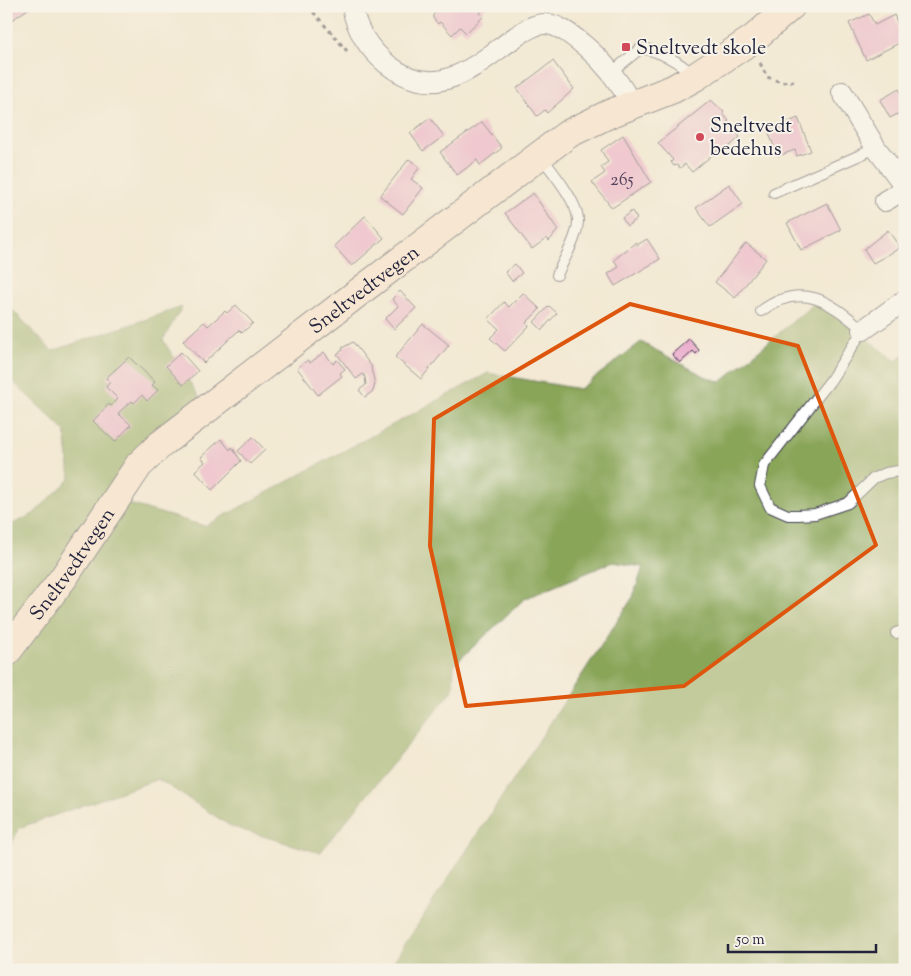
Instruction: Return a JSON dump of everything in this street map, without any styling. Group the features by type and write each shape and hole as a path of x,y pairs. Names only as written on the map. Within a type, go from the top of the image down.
{"main road":[{"name":"Sneltvedtvegen","path":"6,653 59,584 125,485 161,444 540,155 583,126 673,89 694,77 753,39 791,6"}],"street":[{"path":"352,6 362,36 373,51 398,72 418,81 436,82 461,74 521,33 539,25 547,24 573,36 612,72 632,105"},
{"path":"842,92 876,148 900,180 905,182"},
{"path":"886,201 905,189"},
{"path":"863,330 905,300"}],"lane":[{"path":"612,72 641,48 657,51 669,57 694,77"},
{"path":"774,193 876,148"},
{"path":"540,155 572,202 578,218 576,231 557,275"},
{"path":"761,312 786,298 812,298 835,306 863,330 830,381 764,465 760,486 770,507 788,515 798,516 824,511 848,503 874,478 886,472 905,470"}],"path":[{"path":"753,39 760,63 767,77 781,82 794,81"}],"highlighted area":[{"path":"630,304 798,346 876,545 684,686 466,706 430,546 434,419"}],"green space":[{"path":"817,301 896,361 905,353 905,970 388,970 633,597 643,567 613,562 524,599 454,665 453,690 320,853 232,827 158,779 19,828 6,857 6,527 33,514 70,479 65,431 6,375 6,303 52,351 182,307 163,340 212,417 150,459 119,501 205,526 488,373 580,389 641,342 704,376 721,382"}],"building":[{"path":"6,6 32,6 12,20 9,17 6,19"},
{"path":"442,6 487,6 480,13 483,17 466,33 460,27 452,35 440,22 438,24 433,18 433,15"},
{"path":"869,14 875,25 894,15 905,40 866,60 849,23"},
{"path":"553,61 574,89 547,113 545,110 537,116 517,88"},
{"path":"899,89 905,100 905,110 890,118 880,100"},
{"path":"711,100 724,112 723,114 729,121 727,122 740,137 721,154 718,150 692,172 685,164 680,168 677,165 674,166 671,162 673,160 658,143"},
{"path":"430,118 444,136 423,151 410,133"},
{"path":"798,118 811,151 797,156 795,150 778,156 768,131"},
{"path":"482,122 502,148 480,165 477,160 457,175 440,152"},
{"path":"623,135 651,182 612,208 592,182 605,173 601,167 608,162 601,150"},
{"path":"409,159 420,167 411,179 423,188 403,214 380,196"},
{"path":"729,184 743,204 710,227 696,208"},
{"path":"533,193 558,230 549,241 547,238 532,249 505,213"},
{"path":"827,203 841,230 801,250 787,223"},
{"path":"632,211 637,219 627,226 622,218"},
{"path":"365,216 384,238 352,266 334,246"},
{"path":"888,230 900,248 873,263 864,249"},
{"path":"647,239 660,259 615,286 608,274 619,267 614,260 636,242 637,245"},
{"path":"746,243 766,259 735,298 715,282"},
{"path":"515,264 522,273 512,281 505,272"},
{"path":"400,291 416,308 394,329 385,319 398,306 392,299"},
{"path":"523,293 540,309 526,323 529,326 505,351 490,338 499,329 488,319 504,302 509,307"},
{"path":"236,305 253,323 242,333 239,330 204,363 183,341 204,322 208,326 225,311 227,313"},
{"path":"549,306 557,313 542,330 534,322"},
{"path":"423,324 449,345 421,379 395,357"},
{"path":"689,339 699,350 696,354 693,351 680,363 672,354"},
{"path":"353,342 372,367 375,384 373,391 365,397 359,390 366,385 365,377 363,374 356,379 337,354 343,350 342,348"},
{"path":"181,352 198,371 183,385 166,366"},
{"path":"324,352 333,364 337,360 345,369 340,373 342,376 318,395 297,368 308,360 310,363"},
{"path":"129,357 155,382 152,385 158,390 147,401 142,395 134,403 132,401 118,413 131,425 115,442 93,421 109,404 111,406 118,399 106,387 110,382 106,378"},
{"path":"253,437 265,450 250,464 238,451"},
{"path":"221,439 230,450 232,447 241,461 212,490 195,471 205,462 201,457"}],"place":[{"name":"Sneltvedt skole","path":"626,47"},
{"name":"Sneltvedt bedehus","path":"700,137"}]}
